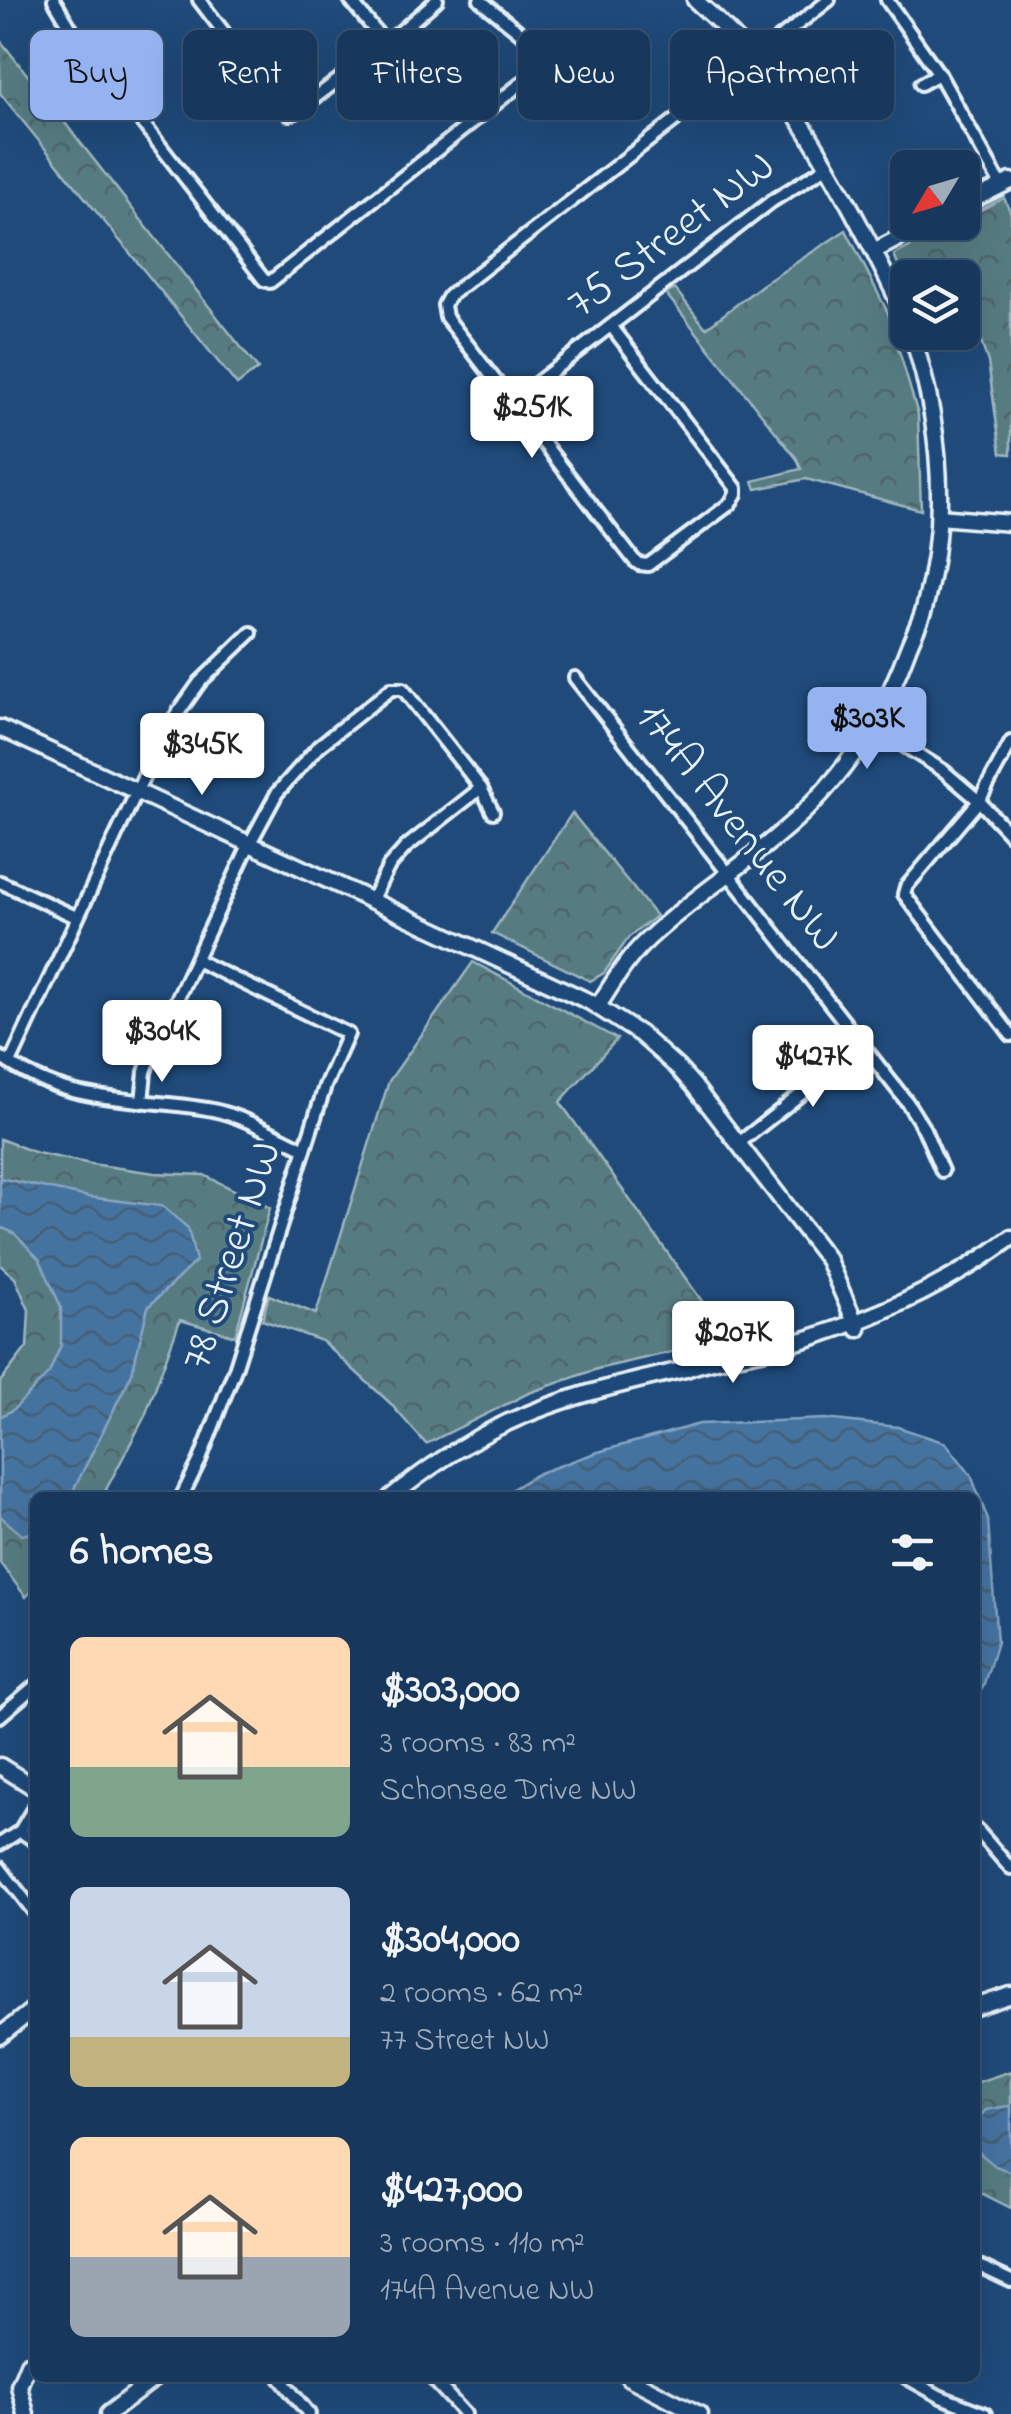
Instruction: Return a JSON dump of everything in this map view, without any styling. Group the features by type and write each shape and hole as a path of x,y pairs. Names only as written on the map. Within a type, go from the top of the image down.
{"street":[{"path":"54,0 76,37 264,280 270,282 546,63 544,52 480,0"},
{"path":"198,0 289,114 337,81"},
{"path":"350,0 375,30"},
{"path":"402,30 437,0"},
{"path":"695,0 726,30"},
{"path":"790,30 829,0"},
{"path":"888,0 1006,183 980,196"},
{"path":"921,84 939,74"},
{"path":"611,326 734,484 736,494 730,504 648,566 634,560 444,312 444,304 675,120"},
{"path":"800,120 890,286"},
{"name":"75 Street NW","path":"512,402 772,201 828,166"},
{"path":"874,252 896,240"},
{"path":"598,1006 645,941 778,836 812,804 873,726 898,676 923,613 940,516 932,414 916,350"},
{"path":"940,516 1011,523"},
{"path":"251,633 212,669 164,733 5,1060 40,1080 80,1094 215,1111 305,1149"},
{"name":"174A Avenue NW","path":"575,678 914,1113 942,1171"},
{"path":"142,1102 145,1072 152,1055 250,844 277,793 308,755 384,693 396,688 406,692 481,788 493,812"},
{"path":"873,726 944,770 1011,835"},
{"path":"0,728 598,1006 640,1034 678,1067 828,1260 856,1325"},
{"path":"1011,742 979,801 906,886 904,894 1011,1034"},
{"path":"371,900 389,866 406,847 481,788"},
{"path":"0,882 76,918"},
{"name":"78 Street NW","path":"185,1492 218,1416 325,1086 348,1034 196,960"},
{"path":"738,1143 862,1046"},
{"path":"856,1325 918,1295 1011,1238"},
{"path":"398,1492 447,1456 514,1420 577,1396 856,1325 924,1301 1011,1248"},
{"path":"0,1716 30,1690"},
{"path":"0,1766 30,1785"},
{"path":"0,1844 20,1831 30,1814"},
{"path":"20,1831 30,1838"},
{"path":"980,1834 1011,1869"},
{"path":"0,1868 30,1907"},
{"path":"980,2005 1011,1995"},
{"path":"0,2036 30,2012"},
{"path":"980,2266 1011,2281"},
{"path":"26,2414 20,2386 28,2364"},
{"path":"108,2414 150,2382"},
{"path":"283,2382 308,2414"},
{"path":"436,2382 465,2414"},
{"path":"637,2382 699,2414"},
{"path":"913,2382 986,2414"}],"green space":[{"path":"0,40 30,78 30,120 63,120 258,369 237,385 0,93"},
{"path":"1004,198 1011,213 1011,454 1001,453 988,362 980,339 980,260 896,260 894,255 924,240 980,240 980,210"},
{"path":"846,230 888,313 890,350 899,350 918,415 921,510 806,479 756,489 753,481 801,469 797,459 666,294 675,289 706,328 762,285"},
{"path":"572,813 656,916 629,937 604,973 590,981 492,933"},
{"path":"473,962 617,1039 560,1102 729,1339 597,1369 529,1393 426,1444 389,1402 322,1341 262,1320 269,1295 316,1314 389,1081"},
{"path":"0,1139 37,1153 91,1164 204,1175 270,1208 235,1336 180,1320 145,1416 105,1492 30,1492 30,1592 26,1597 0,1563 0,1382 27,1347 29,1310 15,1278 0,1265"},
{"path":"1011,2071 1011,2208 980,2192 980,2081"}],"water":[{"path":"0,1178 88,1197 162,1206 188,1228 196,1261 148,1307 132,1373 73,1491 30,1492 30,1533 22,1535 0,1516 0,1417 14,1409 49,1373 61,1345 61,1307 40,1260 14,1233 0,1227"},
{"path":"825,1419 898,1427 946,1443 971,1475 977,1492 507,1492 539,1473 598,1452 699,1424"},
{"path":"980,1499 988,1520 997,1642 980,1692"},
{"path":"1011,2107 1011,2172 995,2166 980,2153 980,2117 986,2110"}]}
